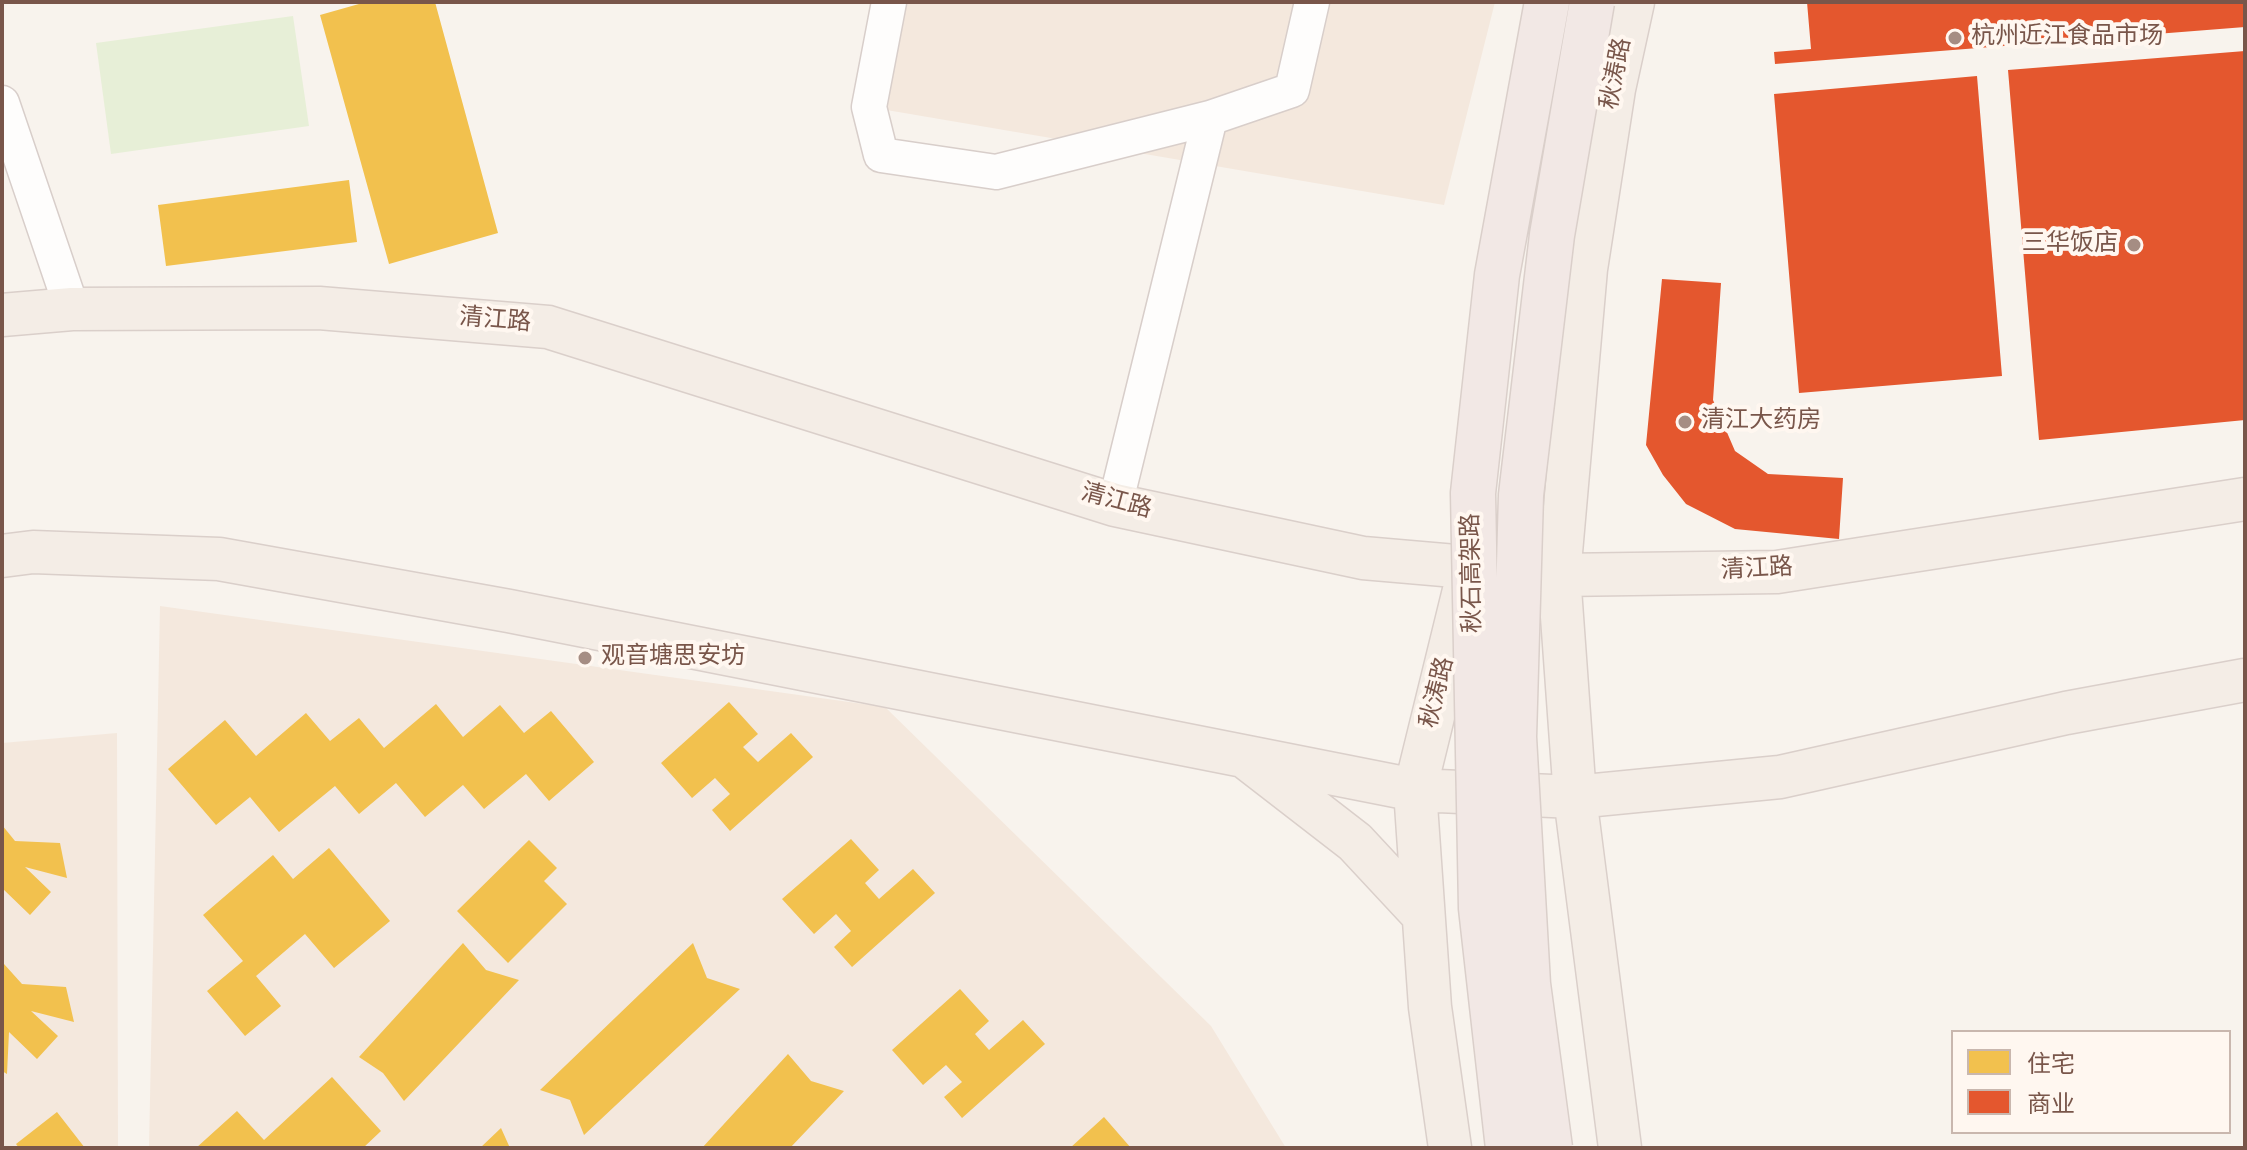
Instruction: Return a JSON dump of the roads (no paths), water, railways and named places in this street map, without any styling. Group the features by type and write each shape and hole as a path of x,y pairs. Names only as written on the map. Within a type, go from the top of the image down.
{"highway":[{"name":"秋石高架路","path":"1508,1148 1481,908 1473,493 1497,275 1547,2"},
{"name":"秋石高架路","path":"1550,1148 1528,984 1514,737 1521,495 1552,235 1592,2"}],"main road":[{"name":"秋涛路","path":"1450,1148 1430,1007 1415,790 1471,565 1474,362 1498,180 1531,2"},
{"name":"秋涛路","path":"1620,1148 1575,797 1559,575 1586,269 1614,89 1633,2"},
{"name":"清江路","path":"2,315 72,309 319,308 548,327 1115,505 1363,558 1559,575 1777,572 2245,499"},
{"path":"2,556 33,552 219,559 509,611 1415,790 1575,797 1780,777 2066,713 2245,680"},
{"path":"1243,755 1355,842 1423,915"}],"lane":[{"path":"889,2 869,107 881,155 996,172 1210,118 1292,90 1312,2"},
{"path":"2,103 72,309"},
{"path":"1115,505 1210,118"}],"place":[{"name":"杭州近江食品市场","path":"1955,38"},
{"name":"三华饭店","path":"2134,245"},
{"name":"清江大药房","path":"1685,422"},
{"name":"观音塘思安坊","path":"585,658"}]}
